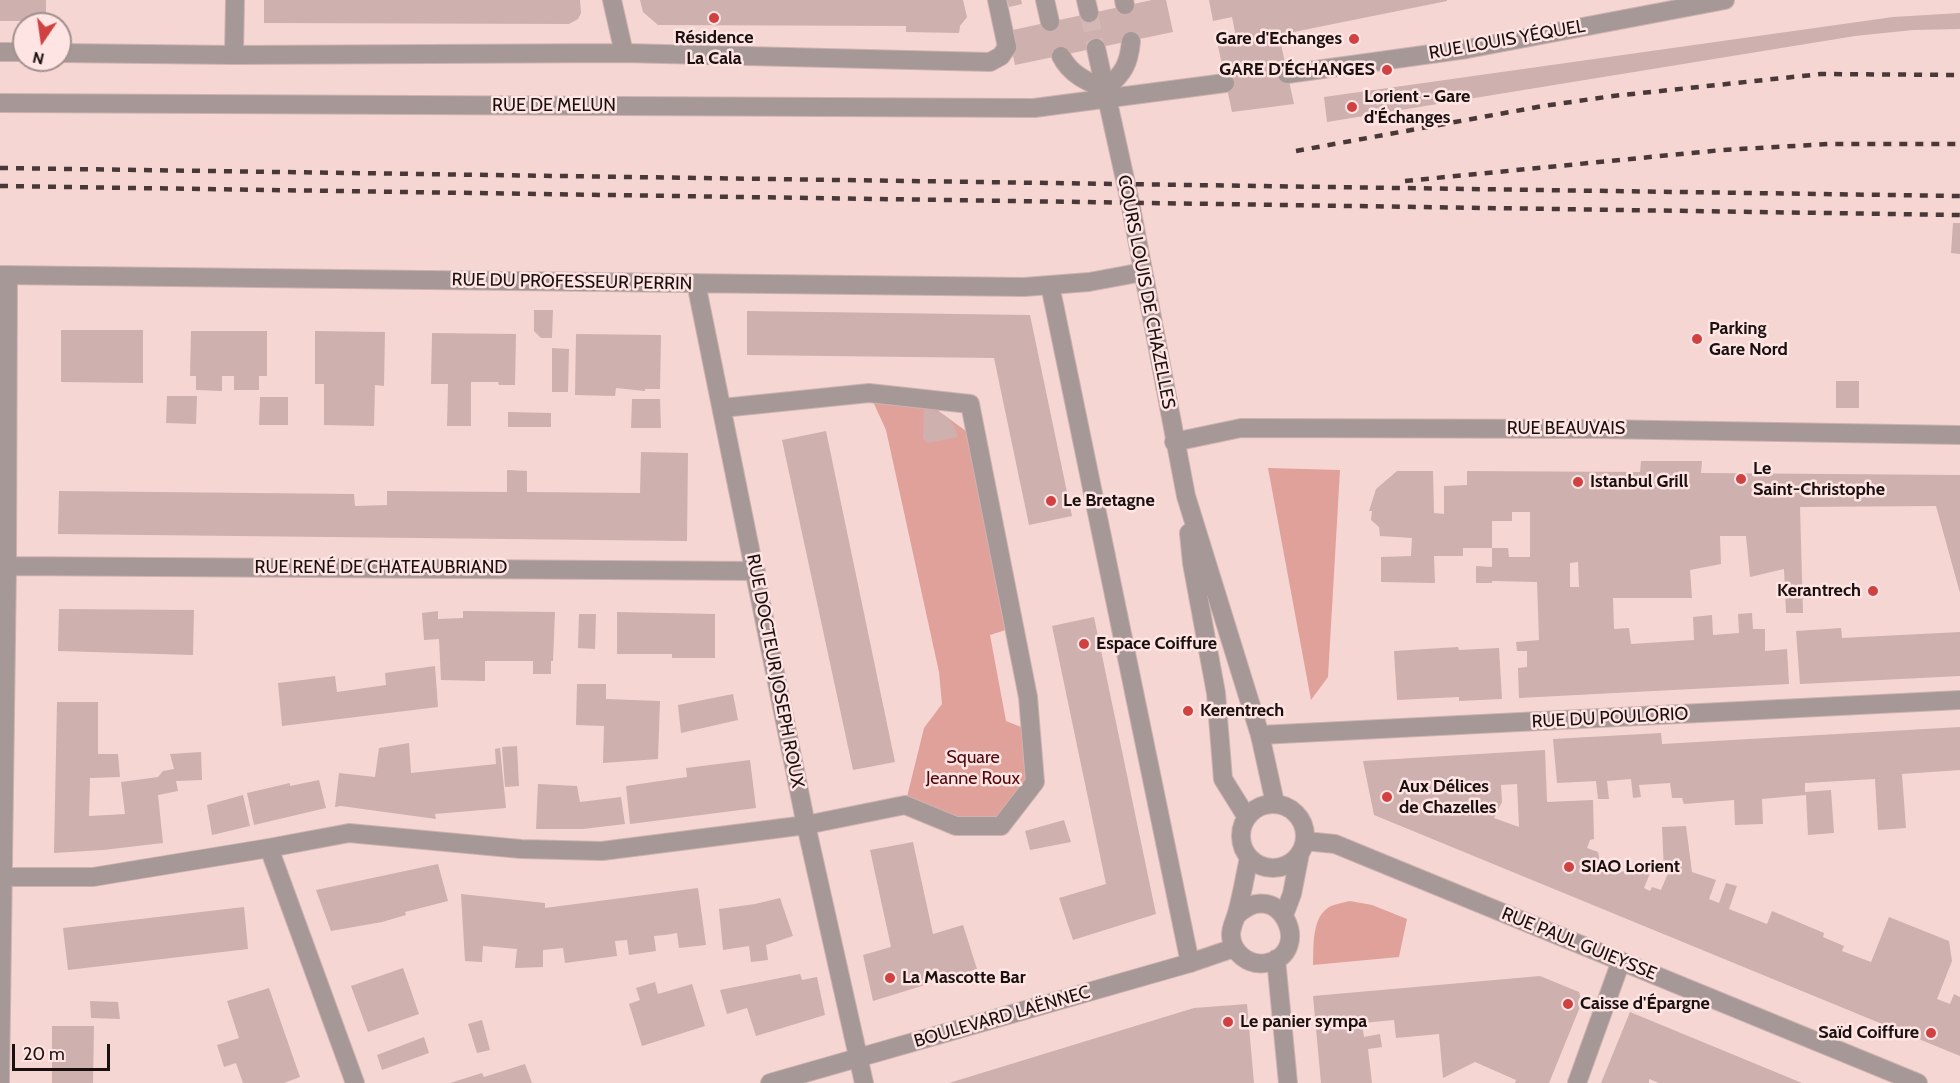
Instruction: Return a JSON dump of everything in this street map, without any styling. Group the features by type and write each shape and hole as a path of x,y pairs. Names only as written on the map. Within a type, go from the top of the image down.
{"street":[{"path":"234,55 236,0"},
{"path":"612,0 624,53"},
{"path":"72,52 234,55 624,53 990,62 1001,57 1007,46 997,0"},
{"path":"1045,0 1050,22"},
{"name":"RUE LOUIS YÉQUEL","path":"1287,74 1467,49 1725,0"},
{"path":"1107,94 1130,59 1131,41"},
{"name":"COURS LOUIS DE CHAZELLES","path":"1096,48 1143,272 1186,496 1260,735 1275,803"},
{"path":"1060,56 1066,66 1107,94 1226,83"},
{"name":"RUE DE MELUN","path":"0,103 1034,108 1107,94"},
{"name":"RUE DU PROFESSEUR PERRIN","path":"4,275 1024,287 1089,282 1143,272"},
{"path":"0,1083 7,566 3,505 4,275"},
{"name":"RUE DOCTEUR JOSEPH ROUX","path":"696,283 806,825 864,1083"},
{"path":"1050,285 1190,963"},
{"path":"2,877 93,877 349,833 521,849 602,851 806,825 905,804 956,826 1001,825 1035,782 1028,697 970,404 869,393 722,408"},
{"name":"RUE BEAUVAIS","path":"1174,442 1241,428 1596,429 1960,435"},
{"name":"COURS LOUIS DE CHAZELLES","path":"1186,496 1192,563 1216,693 1223,779 1246,816"},
{"name":"RUE RENÉ DE CHATEAUBRIAND","path":"7,566 756,571"},
{"name":"RUE DU POULORIO","path":"1260,735 1960,700"},
{"path":"1284,915 1292,894 1302,847 1305,830 1301,820 1285,805 1264,804 1246,816 1241,826 1240,838 1243,849 1249,858 1266,868 1276,868 1294,860 1302,847"},
{"name":"RUE PAUL GUIEYSSE","path":"1302,847 1335,844 1918,1083"},
{"path":"269,848 355,1083"},
{"path":"1236,916 1243,910 1260,904 1269,905 1284,915 1291,930 1290,939 1283,954 1276,959 1258,963 1240,956 1234,948 1231,932 1249,858"},
{"name":"BOULEVARD LAËNNEC","path":"770,1083 1190,963 1234,948"},
{"path":"1276,959 1287,1083"},
{"path":"1578,1083 1621,961"}],"green space":[{"name":"Square Jeanne Roux","path":"869,393 922,399 977,439 1015,627 990,635 1006,721 1031,731 1035,782 1001,826 956,826 905,805 924,728 942,704 939,672 886,430"},
{"path":"1268,468 1340,470 1328,677 1311,700"},
{"path":"1350,901 1372,905 1407,919 1399,957 1313,965 1315,932 1320,917 1331,906"}],"building":[{"path":"0,0 46,0 46,12 12,12 12,21 0,21"},
{"path":"264,0 580,0 581,13 578,19 569,24 264,23"},
{"path":"640,0 963,0 967,17 960,26 959,33 906,32 906,26 658,25 643,12"},
{"path":"1007,0 1021,0 1022,4 1009,7"},
{"path":"1152,0 1166,0 1173,32 1015,65 1008,31"},
{"path":"1209,0 1447,1 1279,35 1294,104 1232,112 1218,46 1237,42 1232,17 1213,21"},
{"path":"1960,13 1960,29 1913,30 1855,36 1327,122 1324,97 1893,17"},
{"path":"1953,223 1960,223 1960,254 1951,253"},
{"path":"534,310 553,310 552,338 541,338 534,331"},
{"path":"747,311 1030,315 1072,516 1029,525 994,358 747,355"},
{"path":"61,330 143,330 143,383 61,382"},
{"path":"191,331 267,331 267,376 259,376 259,390 234,390 234,376 222,376 222,391 196,390 196,376 190,376"},
{"path":"315,331 385,332 384,386 375,385 374,426 324,425 324,384 315,384"},
{"path":"432,333 516,334 515,385 499,385 498,382 471,382 471,426 447,426 448,384 431,384"},
{"path":"576,334 661,335 660,389 645,389 645,391 616,388 615,396 575,395"},
{"path":"552,348 569,349 568,392 552,392"},
{"path":"1836,381 1859,381 1859,408 1836,408"},
{"path":"167,396 197,396 196,424 166,423"},
{"path":"260,397 288,397 288,425 259,425"},
{"path":"632,399 660,399 661,428 631,428"},
{"path":"924,408 939,412 948,418 958,437 928,443 923,438"},
{"path":"508,412 551,413 551,427 508,427"},
{"path":"826,431 895,762 853,770 782,440"},
{"path":"641,452 688,453 687,541 58,534 59,491 354,494 355,506 387,505 387,491 507,492 507,470 527,471 527,492 640,493"},
{"path":"1641,461 1702,461 1701,473 1960,475 1960,593 1936,506 1800,507 1803,613 1786,613 1784,569 1750,577 1746,536 1720,536 1721,564 1690,570 1692,598 1613,598 1614,629 1629,628 1631,644 1694,640 1693,617 1712,615 1713,635 1739,633 1738,614 1752,613 1753,629 1765,629 1765,651 1787,649 1789,684 1519,698 1518,668 1527,667 1527,651 1517,651 1516,642 1539,640 1537,582 1476,583 1476,566 1492,567 1492,548 1463,548 1463,556 1434,556 1435,583 1381,582 1381,557 1411,556 1412,538 1380,536 1379,527 1371,520 1372,511 1369,511 1376,489 1397,471 1433,471 1434,513 1444,514 1444,486 1467,485 1467,471 1640,472","holes":["1512,512 1530,512 1530,557 1509,557 1508,548 1492,548 1492,521 1512,521","1578,562 1579,587 1570,587 1570,563"]},
{"path":"59,609 194,610 193,655 58,651"},
{"path":"438,611 438,619 463,618 463,611 555,612 551,674 533,674 533,661 485,661 485,681 441,680 439,639 424,640 422,613"},
{"path":"617,612 715,614 715,658 672,658 672,654 617,654"},
{"path":"579,614 596,614 595,649 578,648"},
{"path":"1094,617 1156,914 1073,940 1059,898 1106,884 1052,626"},
{"path":"1841,628 1842,638 1960,632 1960,676 1800,684 1796,631"},
{"path":"1458,647 1459,650 1499,648 1502,699 1459,701 1459,697 1397,700 1394,651"},
{"path":"435,666 438,707 282,726 278,683 335,676 337,692 386,685 385,673"},
{"path":"577,684 606,684 606,699 660,701 658,759 603,763 604,726 576,725"},
{"path":"733,694 738,720 681,733 678,705"},
{"path":"57,702 98,702 98,754 118,754 120,777 90,778 89,816 125,814 121,782 158,777 163,771 174,769 170,754 201,752 202,780 176,781 178,791 158,795 163,843 54,853"},
{"path":"1960,727 1960,770 1902,774 1906,828 1878,830 1875,779 1805,783 1805,792 1831,790 1834,833 1808,835 1806,795 1762,799 1763,824 1735,825 1734,800 1684,804 1682,798 1672,798 1670,783 1639,785 1641,797 1633,798 1631,779 1607,781 1609,799 1598,799 1596,781 1557,783 1553,739 1661,733 1662,744"},
{"path":"409,743 411,773 496,764 495,749 500,748 506,808 435,814 436,819 335,807 339,773 375,777 379,748"},
{"path":"517,746 519,786 505,787 502,747"},
{"path":"1545,750 1547,802 1593,800 1594,839 1590,840 1587,848 1598,852 1600,862 1596,872 1651,871 1644,888 1650,891 1652,887 1661,890 1669,871 1664,871 1662,827 1686,826 1692,872 1716,880 1709,899 1719,903 1726,883 1737,886 1729,909 1767,924 1772,911 1824,933 1823,937 1844,946 1842,951 1871,962 1889,917 1949,941 1952,961 1937,999 1950,1004 1954,994 1960,997 1960,1056 1374,815 1363,761","holes":["1517,784 1519,827 1494,818 1502,802 1501,785"]},
{"path":"750,760 756,808 630,824 626,786 687,777 686,768"},
{"path":"319,780 326,808 254,825 247,793 290,783 290,786"},
{"path":"538,784 577,786 580,802 621,797 625,824 583,829 536,829"},
{"path":"243,795 250,826 212,835 207,805"},
{"path":"1064,820 1071,842 1030,850 1025,831"},
{"path":"913,842 933,934 963,925 977,969 873,1001 863,955 891,947 870,850"},
{"path":"438,864 448,901 405,912 406,915 382,922 331,931 316,890"},
{"path":"698,888 706,945 679,948 677,933 654,936 656,951 629,955 627,940 615,941 617,956 565,963 563,948 543,950 543,967 515,968 517,949 483,946 482,962 465,961 461,894 545,903 545,908"},
{"path":"780,898 793,936 766,945 768,960 751,962 749,946 723,950 719,909"},
{"path":"244,907 248,949 68,970 63,928"},
{"path":"403,968 419,1014 368,1032 351,986"},
{"path":"800,974 802,980 817,977 825,1015 756,1036 747,1008 727,1014 720,990"},
{"path":"1540,976 1579,992 1582,1002 1549,1083 1515,1083 1516,1080 1475,1062 1443,1078 1439,1034 1396,1038 1394,1020 1362,1023 1364,1037 1380,1034 1382,1047 1368,1049 1372,1083 1321,1083 1313,996"},
{"path":"655,982 658,994 692,984 705,1026 642,1046 629,1004 640,1000 636,988"},
{"path":"269,988 300,1077 284,1083 243,1083 236,1063 224,1067 217,1045 239,1038 227,1001"},
{"path":"90,1001 118,1002 120,1019 91,1018"},
{"path":"1247,1004 1254,1083 949,1083 1194,1008"},
{"path":"1630,1012 1802,1083 1659,1083 1649,1079 1649,1083 1601,1083"},
{"path":"482,1020 490,1050 477,1053 468,1024"},
{"path":"52,1026 94,1026 93,1083 52,1083"},
{"path":"424,1037 429,1053 382,1070 377,1055"},
{"path":"525,1064 532,1083 450,1083 482,1073 484,1077"}],"tunnel":[{"path":"1089,13 1096,48"}],"railway":[{"path":"1296,151 1543,106 1613,96 1821,74 1960,75"},
{"path":"1405,181 1722,150 1829,144 1960,144"},
{"path":"0,168 1960,196"},
{"path":"0,186 1960,215"}],"place":[{"name":"Résidence La Cala","path":"714,18"},
{"name":"Gare d'Echanges","path":"1354,39"},
{"name":"GARE D'ÉCHANGES","path":"1387,70"},
{"name":"Lorient - Gare d'Échanges","path":"1352,107"},
{"name":"Parking Gare Nord","path":"1697,339"},
{"name":"Le Saint-Christophe","path":"1741,479"},
{"name":"Istanbul Grill","path":"1578,482"},
{"name":"Le Bretagne","path":"1051,501"},
{"name":"Kerantrech","path":"1873,591"},
{"name":"Espace Coiffure","path":"1084,644"},
{"name":"Kerentrech","path":"1188,711"},
{"name":"Aux Délices de Chazelles","path":"1387,797"},
{"name":"SIAO Lorient","path":"1569,867"},
{"name":"La Mascotte Bar","path":"890,978"},
{"name":"Caisse d'Épargne","path":"1568,1004"},
{"name":"Le panier sympa","path":"1228,1022"},
{"name":"Saïd Coiffure","path":"1931,1033"}]}
